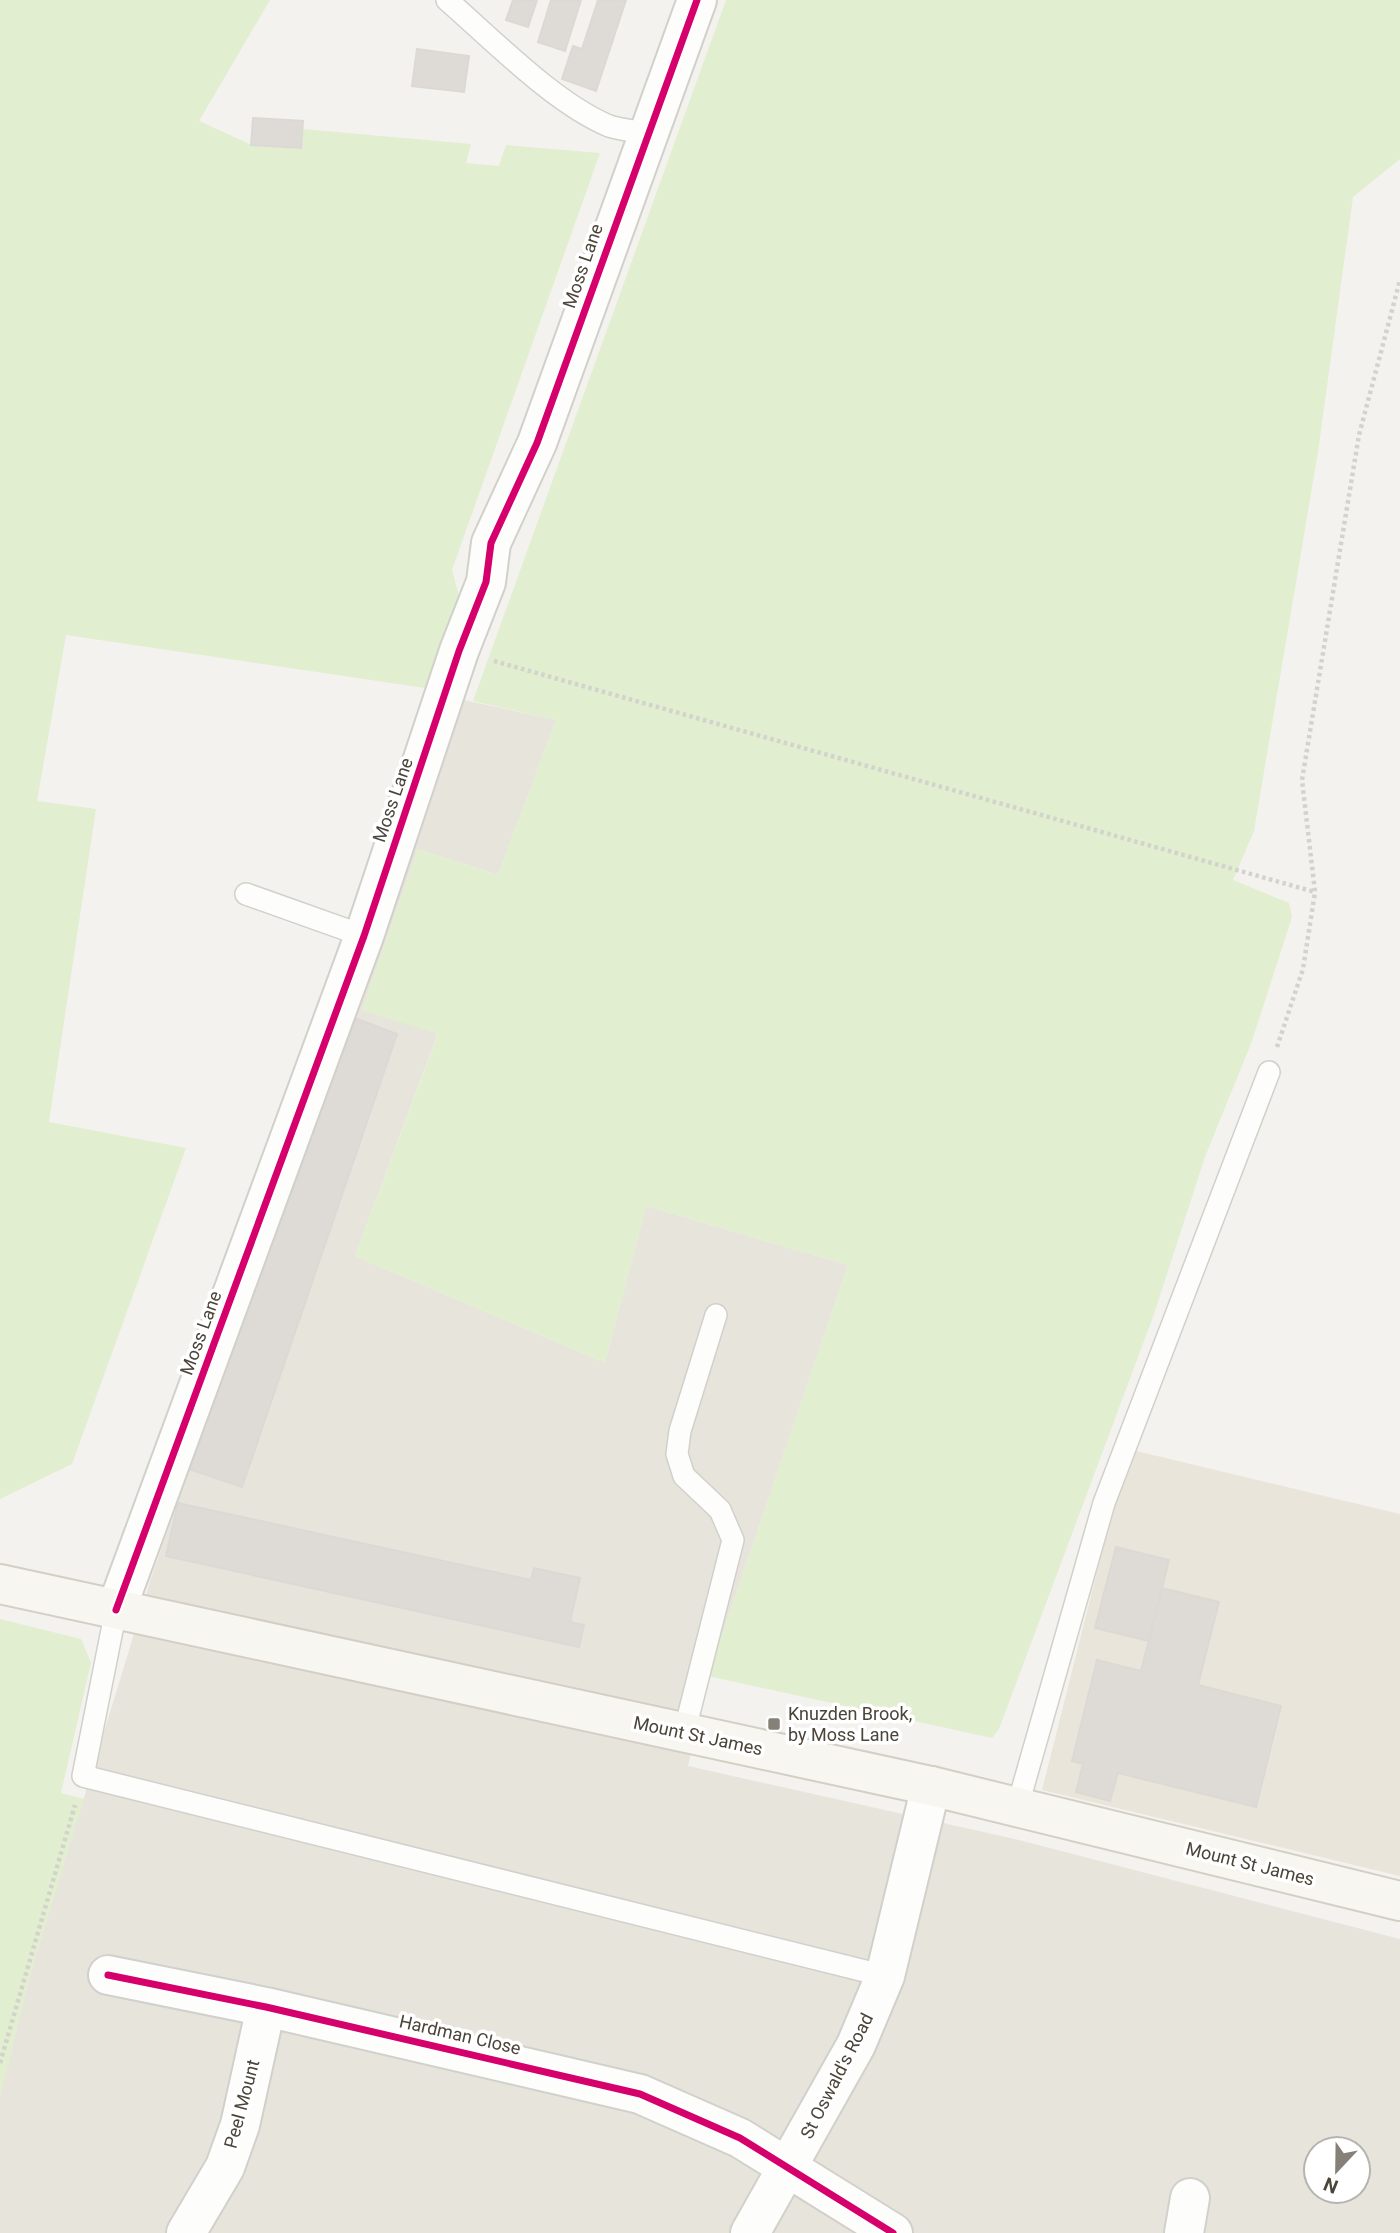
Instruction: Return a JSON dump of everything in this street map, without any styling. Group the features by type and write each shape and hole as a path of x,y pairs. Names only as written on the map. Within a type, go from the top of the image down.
{"main road":[{"name":"Mount St James","path":"0,1584 931,1786 1400,1900"}],"street":[{"name":"Moss Lane","path":"116,1610 364,936 459,651 486,582 491,543 537,443 697,0"},
{"name":"St Oswald's Road","path":"750,2233 789,2169 856,2045 885,1976 931,1786"},
{"name":"Hardman Close","path":"108,1975 266,2007 640,2094 740,2138 893,2233"},
{"name":"Peel Mount","path":"186,2233 225,2167 240,2125 266,2007"}],"lane":[{"path":"447,0 557,94 591,117 612,127 647,133"},
{"path":"246,894 364,936"},
{"path":"1017,1808 1104,1503 1269,1072"},
{"path":"684,1734 733,1539 720,1510 684,1476 677,1454 680,1431 716,1315"},
{"path":"116,1610 83,1776 885,1976"}],"path":[{"path":"1269,1072 1303,970 1315,892 1302,780 1359,435 1400,280"},
{"path":"459,651 1315,892"},
{"path":"0,2063 83,1776"}],"shaded area":[{"path":"455,698 556,720 498,875 418,849 362,1010 438,1033 355,1256 605,1363 646,1206 848,1265 708,1676 688,1766 1019,1840 1400,1939 1400,2233 0,2233 0,2096 31,1971 151,1578 330,1072"},
{"path":"1128,1449 1400,1514 1400,1876 1042,1790"}],"green space":[{"path":"0,0 270,0 199,121 252,145 301,148 303,129 471,144 466,163 499,166 506,145 600,153 452,570 460,599 432,689 66,635 37,801 96,809 49,1122 186,1148 72,1464 0,1499"},
{"path":"726,0 1400,0 1400,159 1353,197 1318,452 1254,831 1233,880 1289,903 1292,917 1252,1041 1205,1157 1153,1317 999,1729 992,1738 708,1676 848,1265 646,1206 605,1363 355,1256 438,1034 362,1010 418,849 498,875 556,720 473,701"},
{"path":"0,1619 81,1639 91,1663 61,1793 84,1799 31,1971 0,2097"}],"building":[{"path":"513,0 537,0 528,27 506,20"},
{"path":"551,0 581,0 565,51 538,42"},
{"path":"598,0 626,0 596,91 562,79 573,46 582,49"},
{"path":"417,49 469,56 464,92 412,86"},
{"path":"253,118 303,121 301,148 251,145"},
{"path":"352,1017 397,1034 242,1487 186,1468"},
{"path":"178,1503 531,1580 534,1568 580,1578 570,1622 584,1625 579,1647 166,1556"},
{"path":"1116,1547 1169,1560 1149,1641 1095,1628"},
{"path":"1162,1588 1219,1602 1198,1685 1281,1706 1256,1807 1118,1773 1110,1801 1076,1792 1083,1764 1072,1761 1097,1660 1141,1671"}],"cycle path":[{"path":"116,1610 364,936 459,651 486,582 491,543 537,443 697,0"},
{"path":"108,1975 266,2007 640,2094 740,2138 893,2233"}],"place":[{"name":"Knuzden Brook, by Moss Lane","path":"774,1724"}]}
